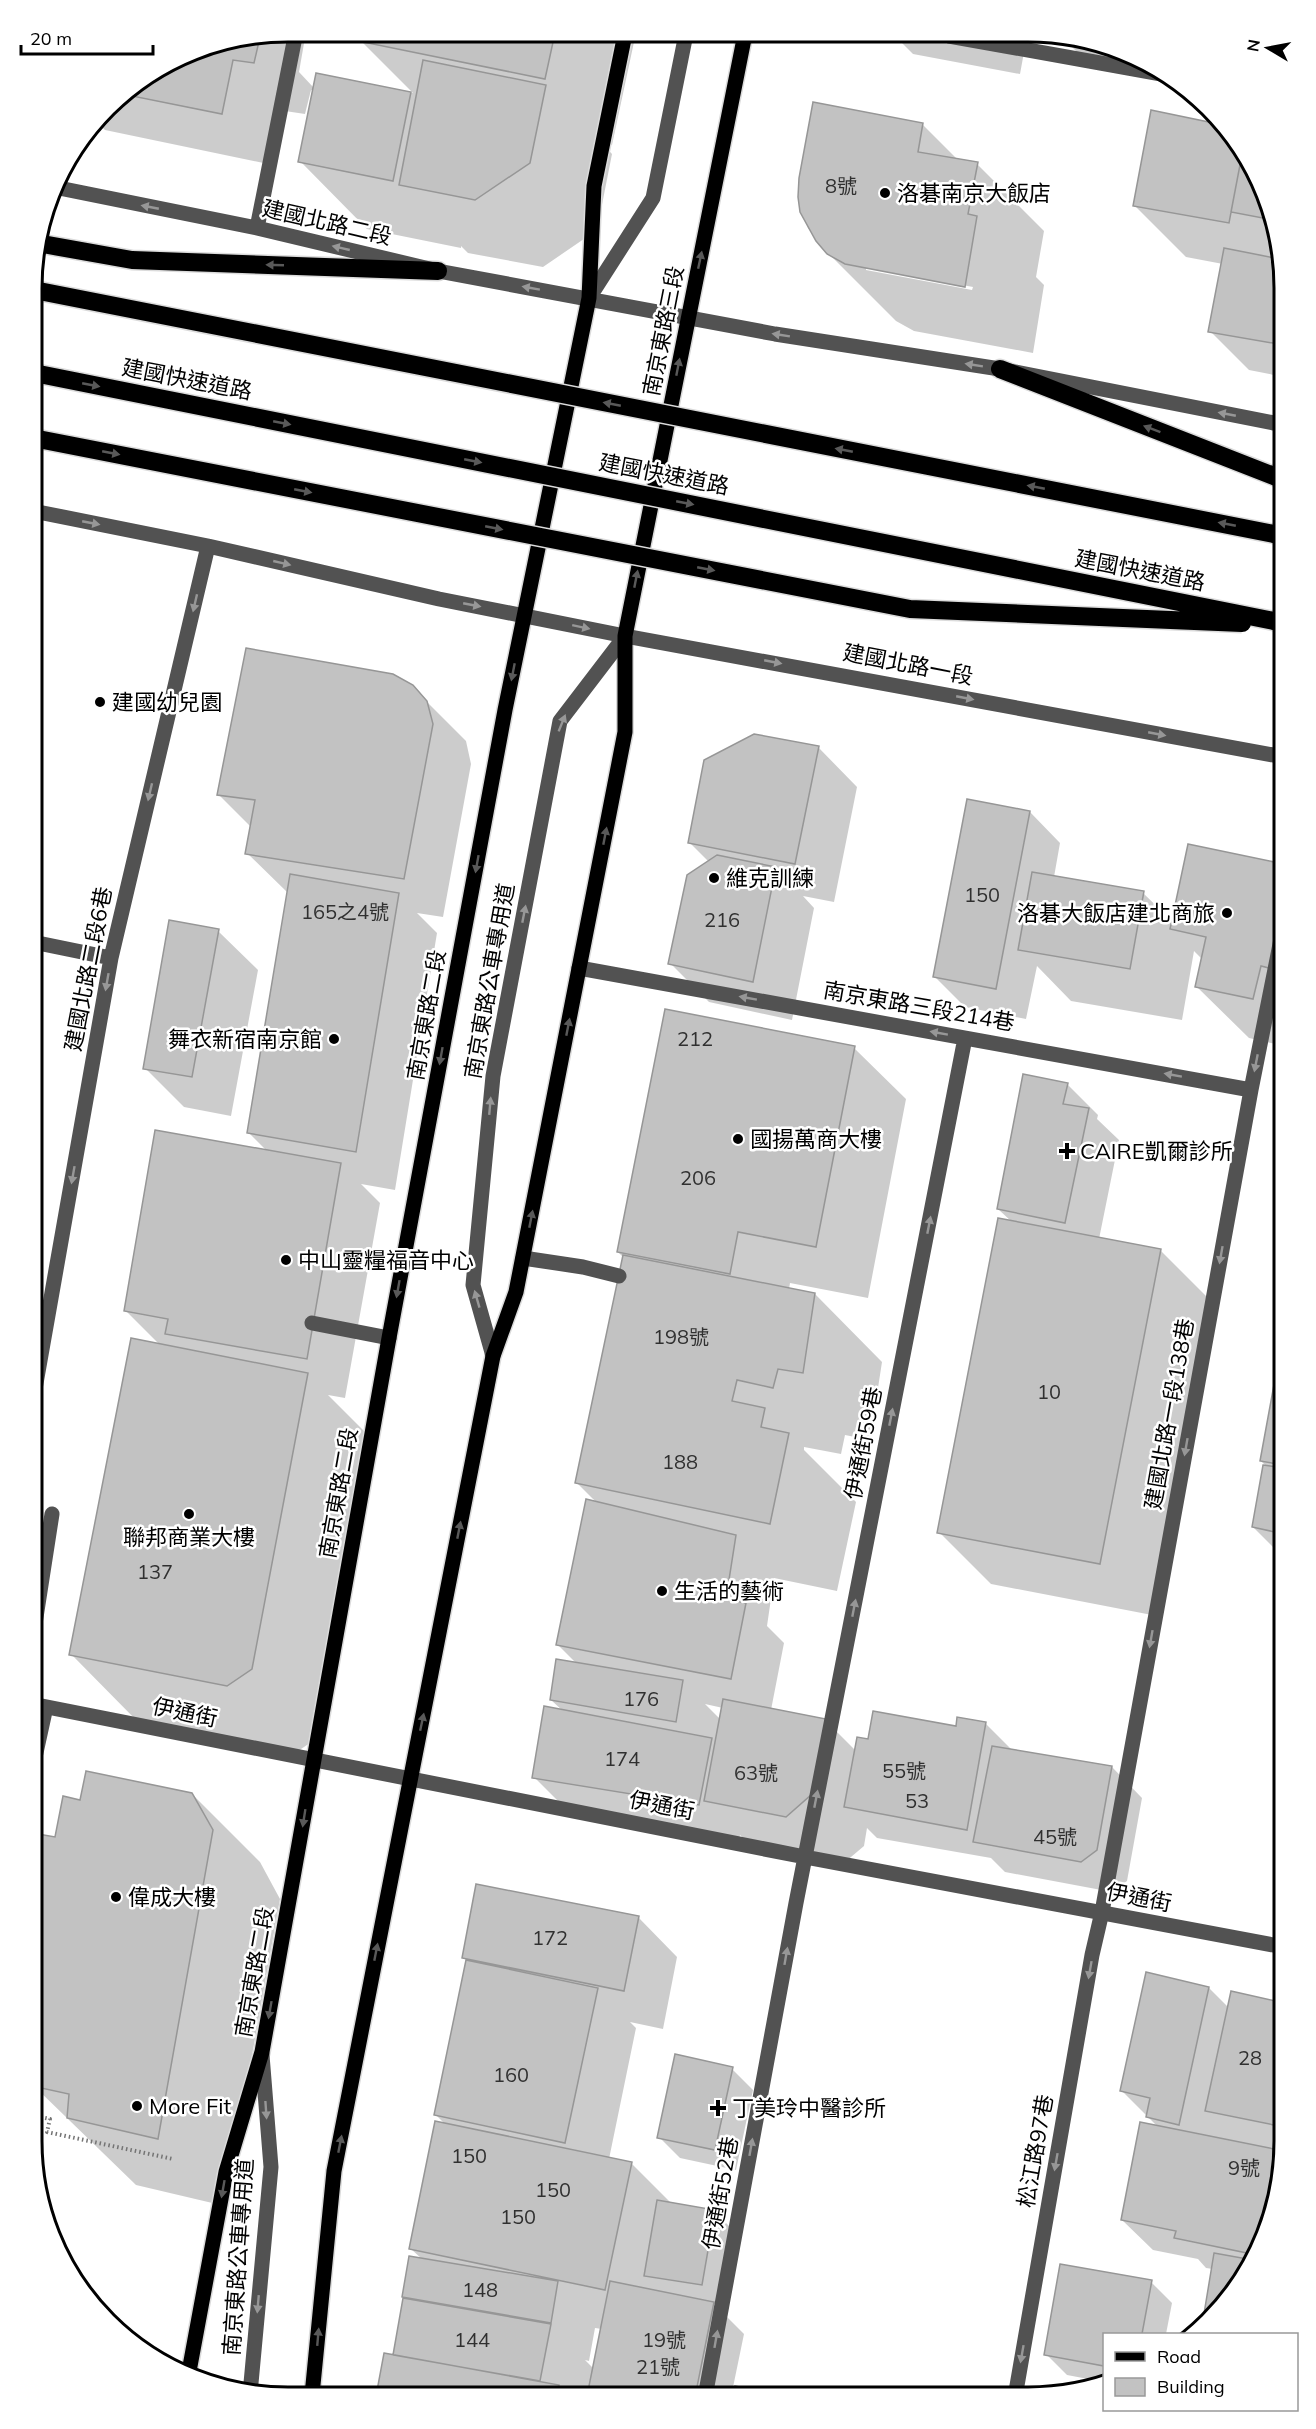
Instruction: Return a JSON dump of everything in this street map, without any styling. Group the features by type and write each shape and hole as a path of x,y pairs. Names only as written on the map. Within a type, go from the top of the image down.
{"highway":[{"path":"46,244 132,260 438,271"},
{"path":"42,292 1274,534"},
{"path":"1000,369 1274,476"},
{"name":"建國快速道路","path":"42,375 1274,622"},
{"path":"42,440 910,609 1274,624"}],"main road":[{"path":"524,615 589,298 594,186 623,42"},
{"name":"南京東路三段","path":"625,636 743,42"},
{"name":"南京東路二段","path":"190,2366 226,2172 262,2052 389,1338 524,615"},
{"path":"313,2387 334,2171 493,1356 516,1292 625,732 625,636"}],"street":[{"path":"257,228 294,42"},
{"path":"684,42 653,198 589,298 775,334 1000,369 1274,423"},
{"path":"983,42 1144,71"},
{"name":"建國北路二段","path":"63,189 257,228 438,271 589,298"},
{"path":"42,513 208,546 524,615"},
{"name":"建國北路二段6巷","path":"42,1349 111,958 208,546"},
{"name":"建國北路一段","path":"524,615 625,636 1274,756"},
{"name":"南京東路公車專用道","path":"493,1356 473,1285 495,1064 560,721 625,636"},
{"path":"42,944 111,958"},
{"name":"南京東路三段214巷","path":"579,968 1251,1089"},
{"name":"建國北路一段138巷","path":"1102,1912 1251,1089 1274,974"},
{"name":"伊通街59巷","path":"805,1857 965,1038"},
{"path":"523,1258 619,1276"},
{"path":"312,1323 389,1338"},
{"path":"42,1578 52,1514"},
{"name":"伊通街","path":"42,1706 313,1761 492,1793 805,1857 1274,1945"},
{"name":"伊通街52巷","path":"707,2387 805,1857"},
{"name":"松江路97巷","path":"1017,2387 1092,1955 1102,1912"},
{"name":"南京東路公車專用道","path":"251,2384 271,2167 262,2052"}],"path":[{"path":"42,2117 50,2119 47,2132 173,2159"}],"building":[{"path":"363,42 553,42 545,79"},
{"path":"258,44 254,63 233,60 222,114 134,96 179,67 225,50"},
{"path":"423,60 546,85 530,163 475,200 399,185"},
{"path":"316,73 411,92 393,181 298,162"},
{"name":"洛碁南京大飯店","path":"813,102 923,123 918,152 978,162 968,214 977,216 965,287 845,264 827,254 816,241 800,212 798,197 799,178"},
{"path":"1151,110 1210,122 1240,164 1229,223 1133,206"},
{"path":"1240,164 1249,179 1264,218 1231,212"},
{"path":"1224,248 1272,257 1274,343 1208,332"},
{"path":"246,648 393,674 413,685 427,701 433,724 404,879 245,854 255,800 217,795"},
{"path":"754,734 819,746 795,864 688,843 704,760"},
{"path":"967,799 1030,811 996,989 933,977"},
{"name":"洛碁大飯店建北商旅","path":"1188,844 1274,862 1274,944 1269,968 1261,966 1253,999 1195,987 1206,937 1170,929"},
{"path":"717,855 776,867 753,982 668,964 687,875"},
{"path":"1032,872 1144,891 1130,969 1018,950"},
{"path":"290,874 399,893 356,1152 247,1133"},
{"path":"169,920 219,929 192,1077 143,1069"},
{"name":"國揚萬商大樓","path":"665,1009 855,1046 816,1247 738,1232 730,1274 617,1252"},
{"path":"1023,1074 1068,1083 1063,1104 1089,1108 1065,1223 997,1209"},
{"path":"155,1130 341,1163 307,1359 165,1334 168,1319 124,1311"},
{"path":"998,1218 1161,1249 1100,1564 937,1533"},
{"path":"623,1255 815,1293 803,1373 778,1369 773,1388 737,1380 732,1401 765,1408 761,1427 789,1433 770,1524 575,1483"},
{"name":"聯邦商業大樓","path":"131,1338 308,1373 252,1669 227,1686 69,1655"},
{"path":"1274,1385 1274,1463 1260,1461"},
{"path":"1263,1465 1274,1467 1274,1532 1252,1527"},
{"path":"586,1499 736,1535 726,1599 746,1603 731,1679 556,1645"},
{"path":"556,1659 683,1680 676,1722 550,1700"},
{"path":"723,1699 826,1719 812,1794 786,1817 704,1801"},
{"path":"544,1706 712,1738 699,1805 532,1778"},
{"path":"873,1711 956,1726 957,1717 986,1722 967,1830 844,1807 857,1737 868,1739"},
{"path":"992,1746 1112,1766 1097,1850 1081,1862 973,1842"},
{"name":"偉成大樓","path":"86,1771 192,1793 213,1830 158,2139 67,2118 69,2094 42,2088 42,1835 55,1837 63,1796 80,1800"},
{"path":"476,1884 639,1916 624,1991 462,1958"},
{"path":"466,1960 598,1988 565,2143 434,2115"},
{"path":"1146,1972 1209,1987 1179,2125 1146,2117 1150,2098 1120,2091"},
{"path":"1231,1991 1274,2001 1274,2125 1205,2111"},
{"path":"675,2054 733,2067 715,2150 657,2138"},
{"path":"435,2121 632,2162 605,2290 409,2249"},
{"path":"1140,2122 1274,2149 1266,2204 1247,2253 1174,2238 1176,2231 1121,2220"},
{"path":"657,2200 715,2210 702,2285 644,2276"},
{"path":"1214,2253 1244,2258 1223,2291 1204,2313"},
{"path":"409,2256 558,2281 551,2323 402,2297"},
{"path":"1060,2264 1152,2280 1142,2333 1103,2333 1103,2366 1044,2355"},
{"path":"610,2281 714,2302 697,2387 589,2387"},
{"path":"403,2298 551,2324 540,2381 393,2355"},
{"path":"384,2353 559,2385 559,2387 378,2387"}],"place":[{"name":"洛碁南京大飯店","path":"885,193"},
{"name":"建國幼兒園","path":"100,702"},
{"name":"維克訓練","path":"714,878"},
{"name":"洛碁大飯店建北商旅","path":"1227,913"},
{"name":"舞衣新宿南京館","path":"334,1039"},
{"name":"國揚萬商大樓","path":"738,1139"},
{"name":"CAIRE凱爾診所","path":"1067,1151"},
{"name":"中山靈糧福音中心","path":"286,1260"},
{"name":"聯邦商業大樓","path":"189,1514"},
{"name":"生活的藝術","path":"662,1591"},
{"name":"偉成大樓","path":"116,1897"},
{"name":"More Fit","path":"137,2106"},
{"name":"丁美玲中醫診所","path":"718,2108"}]}
